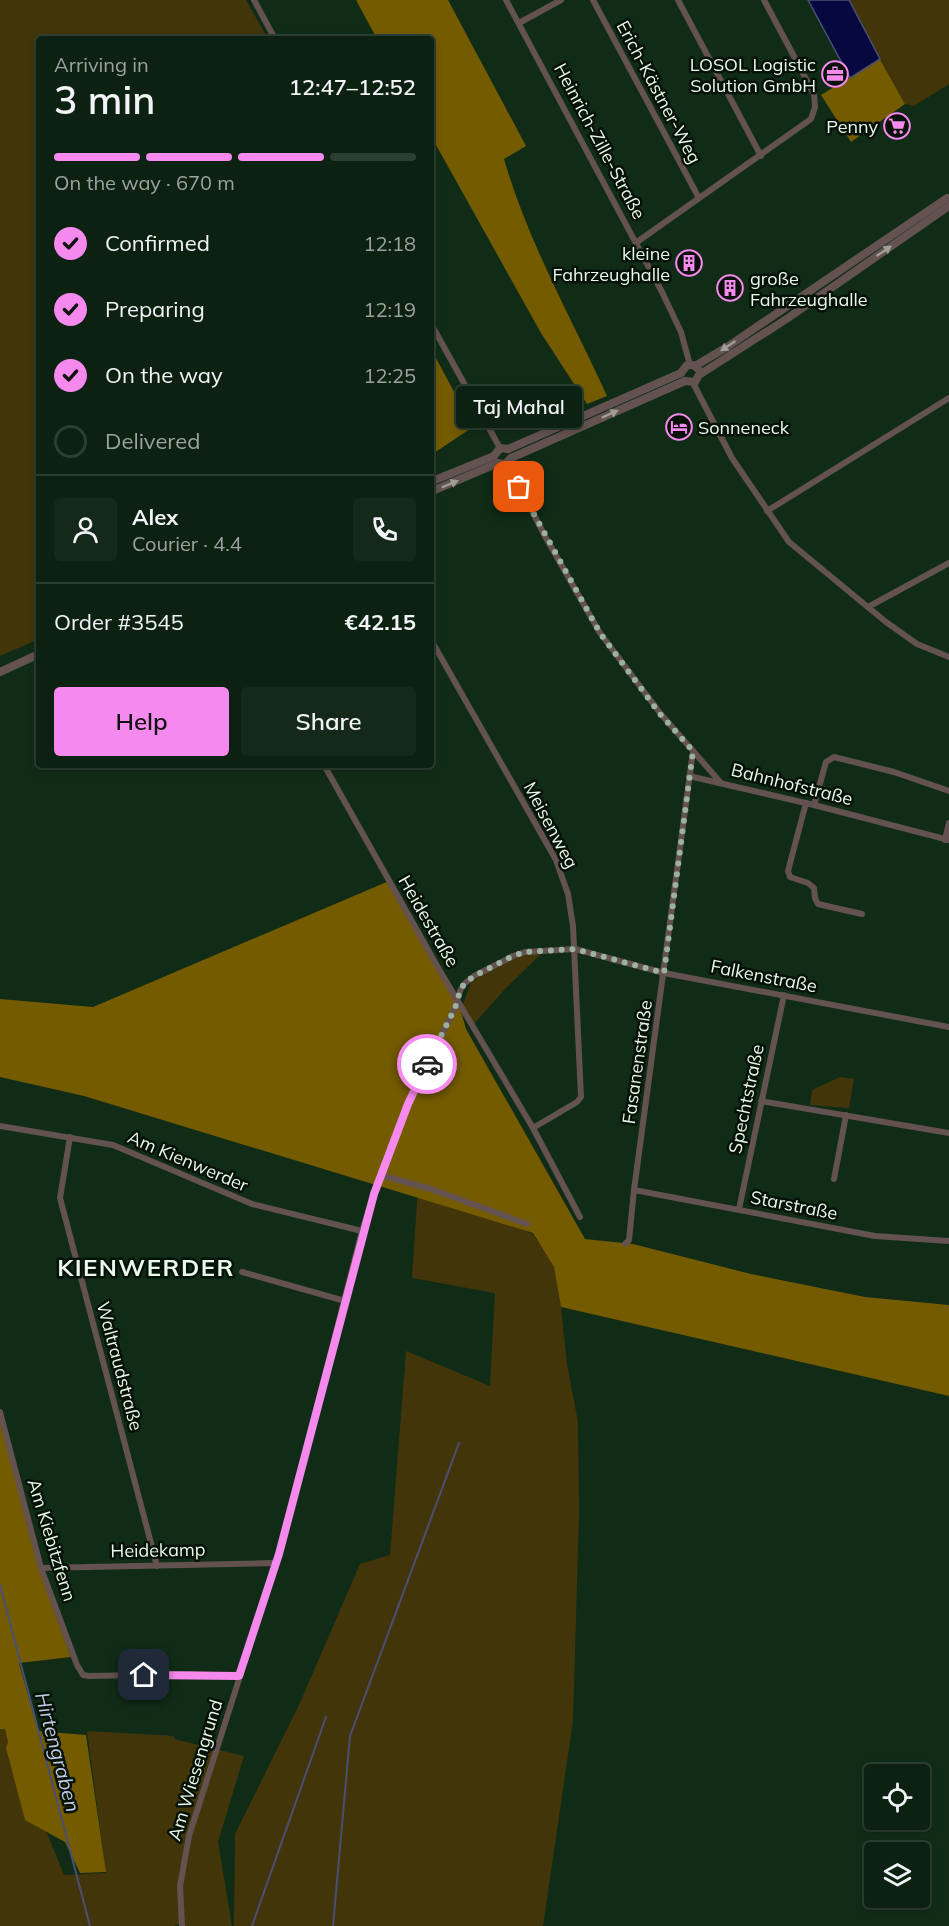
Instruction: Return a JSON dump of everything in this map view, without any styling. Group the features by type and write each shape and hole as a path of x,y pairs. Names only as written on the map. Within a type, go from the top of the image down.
{"street":[{"path":"254,0 273,36"},
{"name":"Heinrich-Zille-Straße","path":"506,0 637,242 681,332 693,366"},
{"path":"519,23 561,0"},
{"name":"Erich-Kästner-Weg","path":"593,0 699,198"},
{"path":"678,0 761,156"},
{"path":"637,242 811,120 816,100 764,0"},
{"path":"949,199 938,202 761,324 693,366 685,367 686,379 732,458 789,542 916,644 949,657"},
{"path":"434,481 507,455 699,375 788,318 949,199"},
{"name":"Bahnhofstraße","path":"434,329 507,455 546,538 600,633 660,714 721,783 947,840"},
{"path":"693,366 699,375"},
{"path":"767,511 949,398"},
{"path":"434,490 507,455"},
{"path":"868,607 949,563"},
{"name":"Meisenweg","path":"434,645 556,860 568,894 575,949 581,1097 577,1102 532,1128"},
{"path":"0,672 36,655"},
{"name":"Fasanenstraße","path":"625,1244 629,1240 693,751"},
{"path":"814,805 826,762 829,758 834,757 894,772 949,791"},
{"name":"Heidestraße","path":"326,768 532,1128 580,1217"},
{"path":"689,776 721,783"},
{"path":"806,803 788,871 790,877 808,883 814,888 818,904 862,914"},
{"path":"947,840 949,823"},
{"name":"Falkenstraße","path":"457,998 464,984 474,976 513,956 525,952 575,949 664,973 949,1027"},
{"name":"Spechtstraße","path":"739,1209 784,995"},
{"name":"Am Wiesengrund","path":"182,1926 180,1887 189,1836 276,1563 362,1231 380,1175 408,1104 455,1008 457,998"},
{"path":"761,1101 949,1133"},
{"path":"834,1179 846,1116"},
{"name":"Am Kienwerder","path":"0,1126 112,1145 252,1204 362,1231"},
{"name":"Waltraudstraße","path":"70,1137 60,1198 158,1566"},
{"path":"380,1175 431,1189 527,1224"},
{"name":"Starstraße","path":"634,1190 875,1236 949,1241"},
{"path":"242,1272 345,1301"},
{"name":"Am Kiebitzfenn","path":"0,1412 41,1568 77,1665 83,1675 239,1676"},
{"name":"Heidekamp","path":"41,1568 276,1563"}],"shaded area":[{"path":"0,0 246,0 266,36 36,36 36,640 0,656"},
{"path":"356,0 448,0 526,146 504,159 514,190 551,279 607,396 587,404 541,333 434,141 434,36 375,36"},
{"path":"808,0 849,0 880,59 850,78"},
{"path":"849,0 949,0 949,84 914,106 905,104"},
{"path":"880,59 905,104 851,142 821,95"},
{"path":"434,354 473,427 434,453"},
{"path":"389,881 457,998 466,1029 585,1239 633,1244 751,1274 865,1297 949,1305 949,1396 561,1307 554,1267 533,1233 84,1096 0,1077 0,999 93,1007"},
{"path":"543,952 505,989 474,1024 463,1005 471,982 513,959"},
{"path":"840,1077 854,1079 849,1108 810,1105 812,1090"},
{"path":"418,1188 533,1234 554,1266 561,1307 567,1364 578,1422 579,1514 573,1721 543,1926 234,1926 235,1834 299,1705 360,1564 390,1555 406,1351 490,1386 495,1293 412,1278"},
{"path":"0,1419 39,1569 71,1657 19,1663 38,1731 86,1735 106,1872 80,1873 65,1842 25,1820 6,1748 8,1742 5,1729 0,1729"},
{"path":"0,1729 5,1729 64,1875 106,1873 87,1731 174,1736 174,1739 244,1756 218,1842 232,1926 180,1926 179,1924 174,1926 0,1926"}],"waterway":[{"path":"333,1926 350,1736 459,1443"},
{"name":"Hirtengraben","path":"0,1585 90,1926"},
{"name":"Hirtengraben","path":"252,1926 326,1717"}],"way so far":[{"path":"427,1064 455,1008 464,984 474,976 513,956 525,952 575,949 664,973 693,751 660,714 590,618 519,487"}],"place":[{"name":"LOSOL Logistic Solution GmbH","path":"835,74"},
{"name":"Penny","path":"897,126"},
{"name":"kleine Fahrzeughalle","path":"689,263"},
{"name":"große Fahrzeughalle","path":"730,288"},
{"name":"Sonneneck","path":"679,427"},
{"name":"Taj Mahal","path":"519,487"}],"district":[{"name":"KIENWERDER","path":"146,1267"}],"route":[{"path":"144,1675 239,1676 279,1554 362,1231 381,1170 427,1064"}]}
